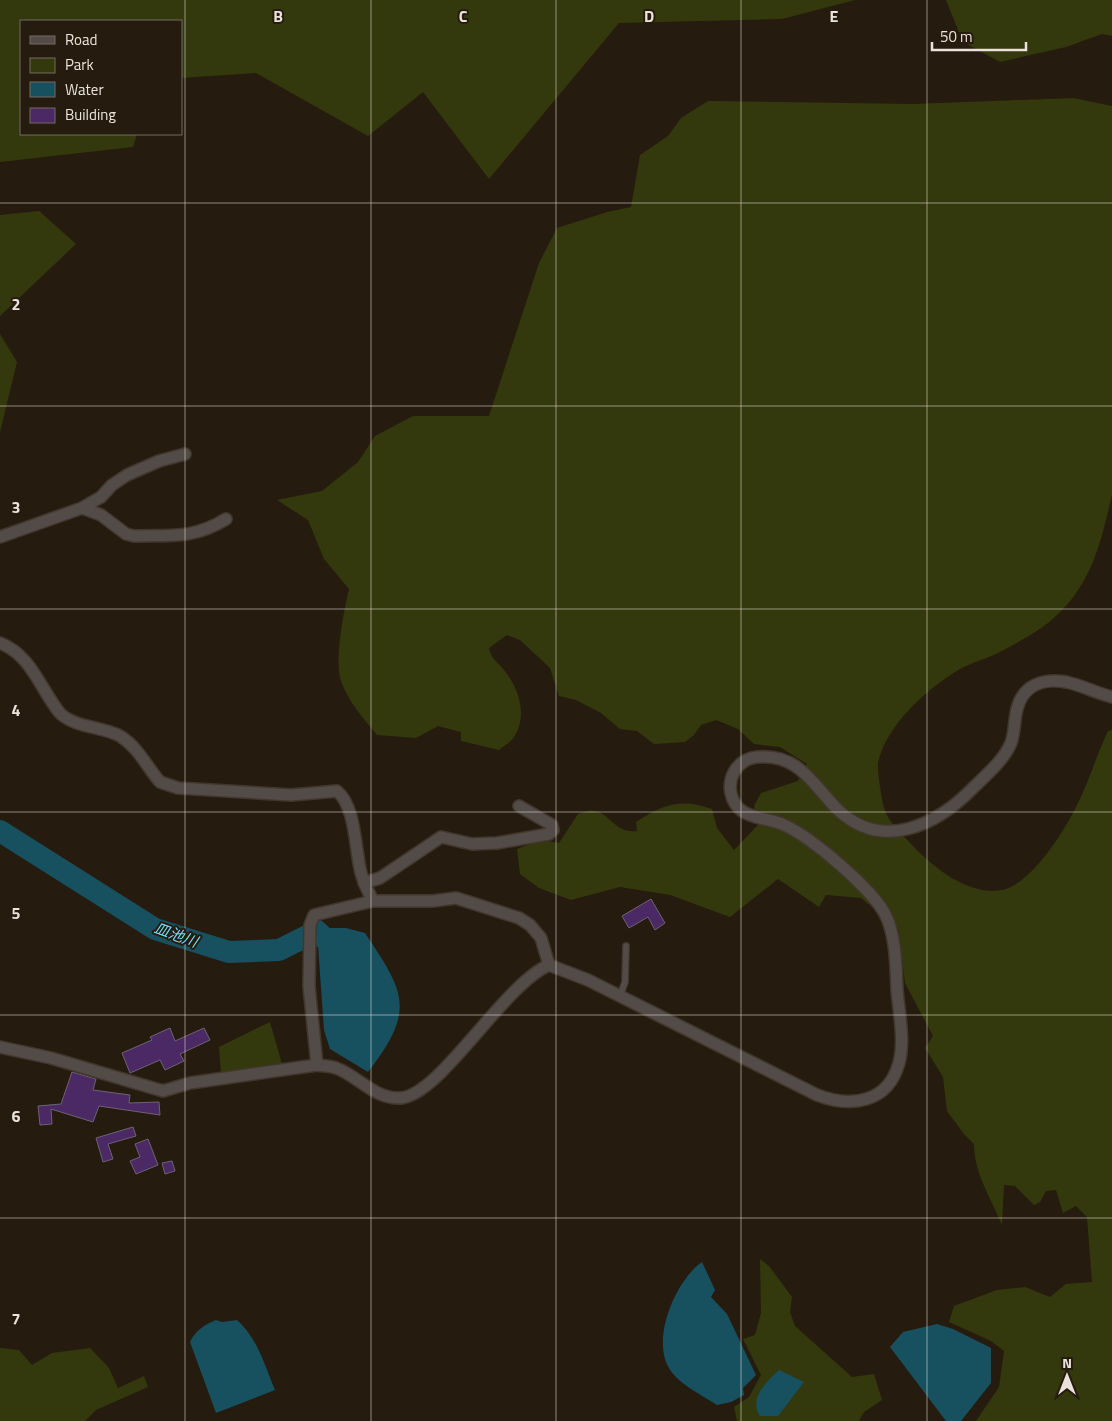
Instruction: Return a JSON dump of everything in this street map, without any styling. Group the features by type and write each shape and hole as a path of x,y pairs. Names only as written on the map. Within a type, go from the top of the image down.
{"street":[{"path":"0,537 82,508 101,497 112,485 128,475 159,461 185,454"},
{"path":"82,508 102,515 126,534 134,536 192,534 208,530 226,519"},
{"path":"0,643 8,646 28,663 60,713 69,719 118,736 139,751 160,782 178,788 291,794 337,791 341,795 353,824 364,883 373,901"},
{"path":"550,965 588,980 832,1100 858,1102 876,1095 894,1075 900,1062 901,1046 892,939 886,915 872,896 837,863 806,839 784,825 743,812 732,798 730,784 734,772 741,763 753,758 766,756 792,762 854,822 868,829 898,832 919,826 942,814 969,793 997,764 1012,742 1017,709 1021,697 1029,688 1040,682 1066,682 1112,697"},
{"path":"364,883 380,878 441,837 472,844 497,843 549,834 553,830 552,825 519,806"},
{"path":"317,1065 309,986 310,925 314,915 373,901 433,901 456,898 519,918 530,925 541,938 550,965"},
{"path":"0,1048 51,1058 163,1091 199,1082 317,1065 335,1067 375,1092 402,1098 436,1077 493,1013 529,977 550,965"}],"lane":[{"path":"620,996 625,982 626,946"}],"green space":[{"path":"0,0 855,0 782,19 619,23 489,179 423,92 368,136 256,73 182,78 182,20 20,20 20,135 137,135 133,147 0,162"},
{"path":"946,0 1112,0 1112,36 1102,34 1066,47 1000,62 963,42"},
{"path":"1073,98 1112,106 1112,495 1103,532 1092,565 1084,581 1063,610 1026,638 960,669 935,686 899,722 890,735 878,763 881,792 886,813 896,828 912,845 930,862 964,884 989,891 1002,890 1024,879 1054,844 1080,800 1108,731 1112,730 1112,1421 976,1421 999,1387 1004,1351 991,1341 949,1322 954,1306 997,1290 1025,1287 1050,1297 1066,1284 1092,1282 1087,1217 1076,1206 1063,1213 1056,1190 1046,1191 1040,1202 1034,1205 1015,1186 1004,1185 1002,1225 980,1175 974,1144 947,1111 943,1077 925,1048 933,1036 905,983 898,928 861,898 826,895 819,907 778,879 730,917 670,895 620,887 571,900 539,888 520,874 517,849 541,840 559,843 578,814 590,811 599,812 623,829 637,831 636,822 664,807 681,804 701,806 712,809 717,828 734,850 758,825 754,806 761,793 798,781 807,764 780,747 754,744 738,729 716,720 701,725 694,735 685,742 654,744 637,731 620,729 601,713 576,700 559,696 550,668 520,640 507,635 489,648 493,658 514,685 520,702 521,711 518,729 513,739 507,744 499,750 461,741 461,732 438,726 416,738 377,735 356,709 341,681 339,672 340,635 349,589 324,559 308,520 277,500 322,491 358,462 375,436 413,416 489,416 539,263 557,228 607,212 631,207 640,155 668,136 681,118 708,101 914,104"},
{"path":"39,211 76,244 0,316 0,215"},
{"path":"0,334 17,362 0,432"},
{"path":"270,1022 282,1064 221,1073 219,1047"},
{"path":"760,1259 769,1266 792,1297 790,1312 795,1326 852,1377 874,1374 882,1400 864,1412 859,1421 737,1421 734,1407 749,1397 761,1375 743,1339 755,1335 761,1313"},
{"path":"0,1348 19,1350 32,1365 52,1353 90,1348 109,1368 118,1388 144,1376 148,1387 96,1410 85,1421 0,1421"}],"water":[{"path":"330,928 346,928 365,933 389,971 400,1002 399,1017 393,1033 368,1072 330,1049 324,1030 317,931"},
{"path":"702,1262 715,1290 711,1297 727,1314 756,1375 743,1388 744,1395 731,1402 717,1405 678,1379 669,1368 664,1356 663,1341 669,1310 683,1282 692,1270"},
{"path":"216,1320 222,1322 237,1320 244,1327 260,1352 275,1390 216,1413 190,1342 201,1328"},
{"path":"937,1324 953,1329 991,1348 991,1383 961,1421 946,1421 890,1347 903,1332"},
{"path":"779,1370 804,1382 778,1416 760,1416 756,1403 760,1391"}],"building":[{"path":"651,899 665,923 655,930 648,917 629,928 622,916"},
{"path":"170,1028 175,1041 204,1028 210,1040 180,1054 184,1061 165,1070 160,1060 130,1073 122,1053 152,1040 150,1037"},
{"path":"72,1072 96,1079 93,1090 130,1095 129,1103 159,1102 160,1115 99,1106 93,1122 51,1109 52,1124 40,1125 38,1106 61,1104"},
{"path":"133,1127 136,1136 108,1144 113,1159 103,1162 96,1138"},
{"path":"148,1139 158,1165 136,1174 130,1161 140,1157 135,1144"},
{"path":"172,1161 175,1171 165,1174 162,1163"}],"waterway":[{"name":"皿池川","path":"0,831 155,929 229,952 279,950 317,931 339,953"}]}
